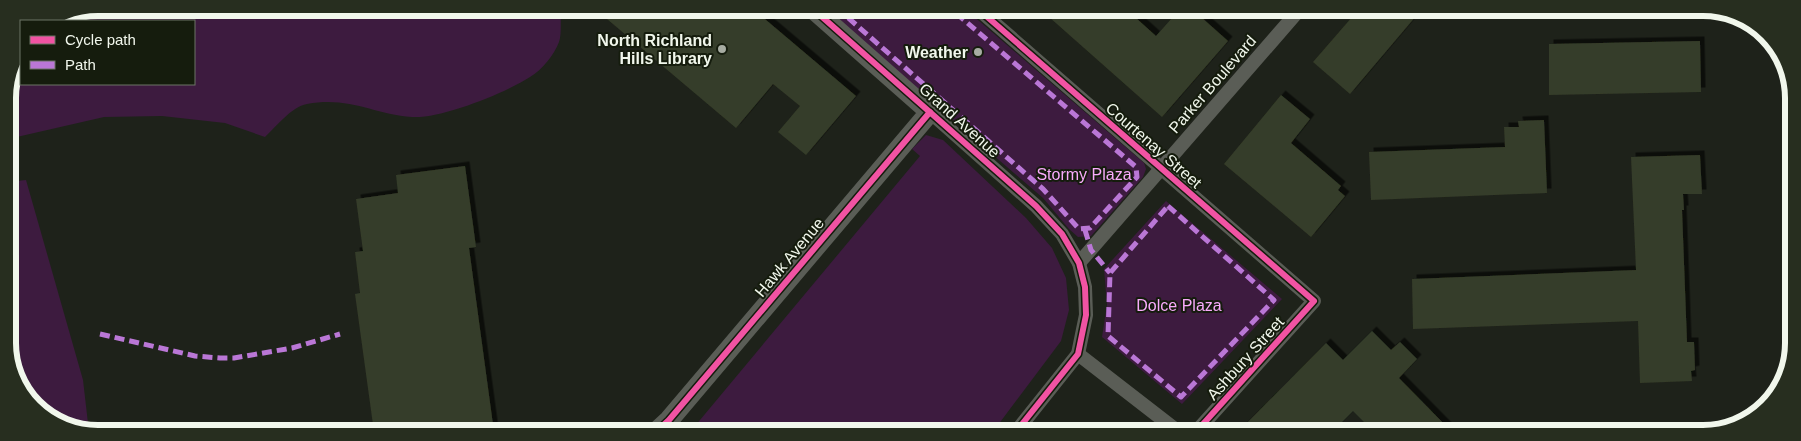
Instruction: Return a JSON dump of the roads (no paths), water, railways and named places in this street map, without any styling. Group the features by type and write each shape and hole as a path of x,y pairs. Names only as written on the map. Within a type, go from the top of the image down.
{"street":[{"name":"Grand Avenue","path":"821,16 1036,206 1062,234 1079,263"},
{"name":"Courtenay Street","path":"986,16 1314,301"},
{"name":"Parker Boulevard","path":"1079,263 1294,16"},
{"name":"Hawk Avenue","path":"667,425 930,112"},
{"path":"1021,425 1078,354 1086,315 1085,287 1079,263"},
{"name":"Ashbury Street","path":"1202,425 1314,301"},
{"path":"1078,354 1170,425"}],"place":[{"name":"North Richland Hills Library","path":"722,49"},
{"name":"Weather","path":"978,52"}],"park label":[{"name":"Stormy Plaza","path":"1084,174"},
{"name":"Dolce Plaza","path":"1179,305"}]}
